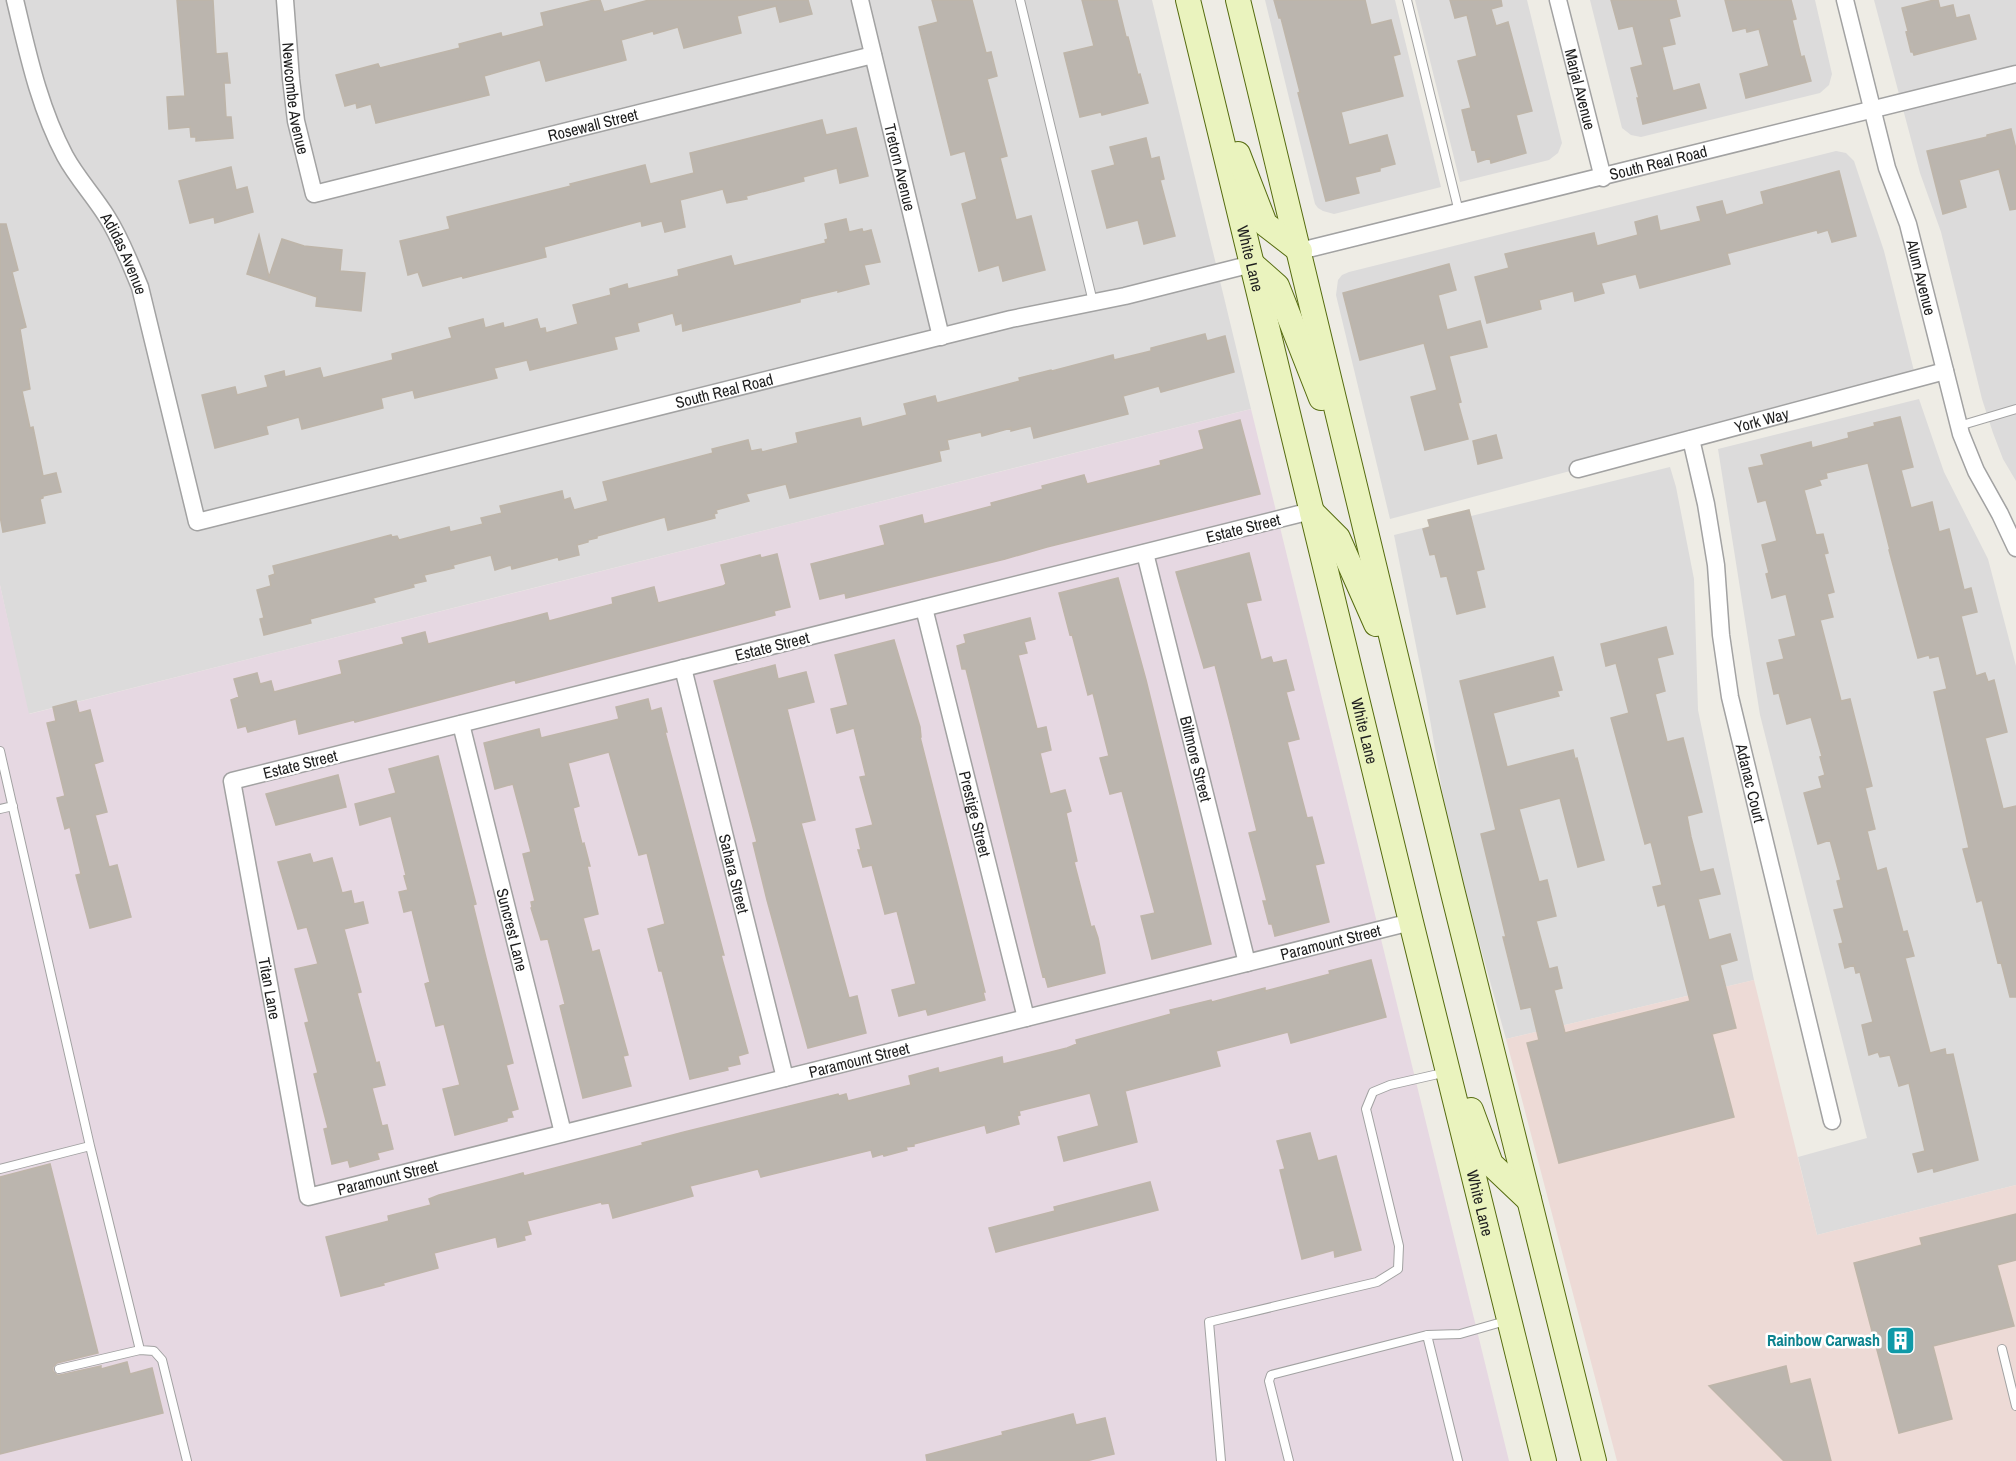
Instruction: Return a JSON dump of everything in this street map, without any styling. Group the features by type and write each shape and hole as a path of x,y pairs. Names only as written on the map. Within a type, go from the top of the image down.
{"main road":[{"name":"White Lane","path":"1188,0 1544,1461"},
{"path":"1238,0 1402,681 1594,1461"},
{"path":"1202,59 1265,224 1300,251"},
{"path":"1252,264 1277,286 1353,479"},
{"path":"1311,511 1338,538 1402,681"},
{"path":"1430,998 1491,1164 1529,1200"}],"street":[{"name":"Adidas Avenue","path":"15,0 34,82 46,116 66,158 107,217 127,254 140,287 197,522"},
{"name":"Newcombe Avenue","path":"285,0 296,121 314,194"},
{"name":"Tretorn Avenue","path":"860,0 941,337"},
{"name":"Marjal Avenue","path":"1558,0 1603,177"},
{"name":"Alum Avenue","path":"1845,0 1887,168 1908,224 1959,426 1976,471 2016,548"},
{"name":"Rosewall Street","path":"314,194 873,55"},
{"name":"South Real Road","path":"1300,251 2016,74"},
{"name":"South Real Road","path":"197,522 941,337 1252,264"},
{"name":"York Way","path":"1578,469 1945,371"},
{"name":"Adanac Court","path":"1690,439 1706,504 1716,565 1721,635 1730,697 1832,1121"},
{"name":"Estate Street","path":"232,781 1311,511"},
{"name":"Biltmore Street","path":"1145,553 1247,963"},
{"name":"Prestige Street","path":"924,608 1026,1018"},
{"name":"Sahara Street","path":"683,668 785,1078"},
{"name":"Suncrest Lane","path":"461,724 563,1133"},
{"name":"Titan Lane","path":"232,781 308,1197"},
{"name":"Paramount Street","path":"308,1197 1411,922"}],"lane":[{"path":"1020,0 1093,302"},
{"path":"1407,0 1459,212"},
{"path":"1959,426 2016,409"},
{"path":"0,751 90,1146 140,1350"},
{"path":"0,809 13,806"},
{"path":"1221,1461 1209,1322 1377,1282 1398,1269 1400,1246 1366,1109 1373,1092 1390,1085 1448,1072"},
{"path":"0,1170 90,1146"},
{"path":"1289,1461 1269,1381 1271,1375 1426,1335 1460,1334 1509,1320"},
{"path":"1426,1335 1458,1461"},
{"path":"2002,1348 2016,1406"},
{"path":"59,1369 140,1350 154,1350 162,1360 187,1461"}],"shaded area":[{"path":"0,0 1152,0 1251,409 28,714 0,585"},
{"path":"1265,0 1395,0 1441,187 1334,214 1318,208 1315,204"},
{"path":"1415,0 1527,0 1562,143 1558,153 1549,160 1460,182"},
{"path":"1590,0 1815,0 1832,74 1829,85 1820,93 1641,137 1631,135 1622,128"},
{"path":"1874,0 2016,0 2016,481 2003,459 1982,399 1941,232 1920,173"},
{"path":"1836,151 1846,153 1854,161 1884,251 1916,379 1390,519 1336,295 1338,280 1342,275"},
{"path":"1919,399 1944,472 1988,559 2016,666 2016,1185 1817,1235 1798,1157 1867,1138 1760,715 1718,449"},
{"path":"1251,409 1509,1461 0,1461 0,585 29,714"},
{"path":"1670,467 1694,579 1698,710 1754,980 1506,1039 1450,837 1426,696 1394,535"},
{"path":"1754,980 1817,1235 2016,1185 2016,1461 1617,1461 1506,1039"}],"building":[{"path":"177,0 213,0 216,54 227,53 230,83 224,83 226,117 231,117 233,138 196,141 196,137 191,137 190,127 169,129 167,97 185,96"},
{"path":"600,0 604,12 649,0 808,0 812,14 780,22 776,6 737,16 741,33 684,48 678,27 654,34 653,31 621,40 626,60 546,81 540,60 484,76 489,95 376,123 371,104 357,108 356,103 345,106 336,75 378,64 380,68 460,48 459,44 501,33 502,37 544,26 541,13"},
{"path":"932,0 972,0 986,53 991,52 997,76 987,79 1007,156 1000,158 1016,220 1031,216 1045,270 1003,281 999,265 979,271 962,204 977,199 965,151 951,155 919,27 938,22"},
{"path":"1082,0 1117,0 1126,37 1128,37 1148,103 1102,115 1101,112 1080,117 1064,53 1094,46"},
{"path":"1274,0 1365,0 1371,25 1391,20 1400,54 1393,56 1403,96 1341,112 1349,145 1387,135 1395,164 1380,168 1380,171 1355,177 1359,193 1326,201 1281,18 1279,18"},
{"path":"1450,0 1501,0 1502,6 1491,9 1496,26 1508,22 1532,111 1516,115 1526,153 1491,163 1490,158 1478,162 1475,149 1472,150 1462,110 1471,108 1458,61 1477,56 1467,15 1455,18"},
{"path":"1611,0 1676,0 1680,16 1669,19 1675,44 1662,47 1673,91 1699,84 1706,108 1643,124 1631,68 1643,65 1633,26 1619,29"},
{"path":"1725,0 1791,0 1796,19 1792,20 1801,57 1804,56 1811,81 1746,98 1740,74 1769,66 1759,29 1747,32 1746,28 1733,31"},
{"path":"1938,0 1940,8 1953,5 1956,18 1969,15 1976,39 1914,55 1911,52 1902,8"},
{"path":"822,120 826,135 856,128 868,176 840,183 837,168 803,177 804,181 727,203 723,189 680,200 685,227 665,232 662,221 642,226 641,221 544,247 546,257 463,278 462,276 423,286 418,272 408,275 400,241 450,229 447,217 645,165 650,184 694,173 690,153"},
{"path":"2011,129 2016,149 2016,209 2010,210 1999,169 1959,180 1966,207 1943,214 1927,151"},
{"path":"1146,138 1151,159 1159,157 1164,179 1160,180 1175,236 1144,244 1138,220 1107,228 1092,171 1115,165 1110,147"},
{"path":"231,167 236,190 247,187 253,212 215,223 214,217 190,223 179,181"},
{"path":"1839,171 1856,236 1832,242 1828,230 1818,233 1817,230 1727,253 1730,264 1640,288 1636,274 1601,283 1604,293 1575,301 1573,291 1539,300 1541,309 1487,323 1475,277 1509,268 1505,254 1594,233 1597,246 1638,235 1635,222 1657,216 1660,231 1701,221 1697,207 1722,201 1726,215 1764,204 1761,192"},
{"path":"846,219 849,232 862,229 863,232 871,230 880,262 864,265 869,284 800,299 800,302 683,331 682,323 676,325 673,313 637,323 639,331 614,337 617,349 530,370 527,360 494,368 497,378 415,398 413,390 381,398 383,408 302,429 299,417 266,426 268,434 215,448 202,395 235,387 237,395 268,387 265,376 284,371 285,377 320,368 323,378 393,360 392,354 452,338 449,328 483,319 485,328 503,323 504,328 537,319 540,329 545,328 546,333 578,324 573,305 611,295 610,289 627,284 628,289 679,276 678,270 731,256 734,266 826,243 825,240 828,239 825,224"},
{"path":"0,224 6,224 18,270 12,272 26,327 20,329 30,389 22,391 30,428 33,427 43,476 56,473 61,492 43,496 40,499 45,523 3,532 0,516"},
{"path":"259,235 269,277 282,239 304,246 342,250 340,271 365,273 361,311 316,306 317,297 247,274"},
{"path":"1449,264 1456,290 1438,295 1447,330 1480,321 1487,347 1449,356 1468,439 1425,450 1411,397 1437,390 1424,343 1360,360 1343,293"},
{"path":"1205,334 1207,341 1225,336 1234,372 1161,392 1159,386 1123,396 1128,414 1034,438 1031,426 1011,431 1011,428 982,436 981,432 947,440 949,449 939,451 941,461 790,498 786,484 746,494 749,501 716,510 715,518 668,530 665,517 597,536 597,538 577,545 579,555 559,560 558,557 512,569 511,565 495,570 491,555 453,565 454,568 424,575 426,581 413,584 414,587 373,598 375,602 310,619 311,623 264,635 260,619 264,618 257,590 271,586 269,576 275,574 273,566 391,535 392,537 397,536 399,540 449,527 450,532 483,524 481,518 502,513 500,506 562,491 564,500 570,498 574,510 608,501 603,482 713,453 712,449 748,440 751,451 761,449 762,452 798,443 796,433 860,418 862,427 907,415 904,404 935,396 937,403 1020,381 1019,378 1113,355 1114,360"},
{"path":"1900,417 1913,467 1901,470 1911,508 1932,502 1939,532 1949,529 1964,590 1971,588 1977,612 1961,616 1976,676 1985,673 1988,682 1994,680 2007,732 1985,738 2003,809 2016,806 2016,997 2010,997 2001,962 1998,963 1982,900 1977,902 1963,849 1969,848 1934,692 1947,689 1939,656 1930,658 1929,655 1918,658 1868,463 1826,473 1827,478 1819,480 1821,485 1804,490 1816,535 1823,534 1828,553 1824,554 1834,592 1827,594 1833,617 1820,620 1841,701 1850,699 1872,786 1865,788 1875,829 1867,831 1877,871 1886,868 1903,932 1907,931 1914,956 1905,958 1930,1053 1945,1049 1946,1055 1953,1054 1978,1160 1934,1172 1933,1168 1918,1172 1913,1154 1925,1151 1909,1083 1899,1086 1890,1055 1880,1057 1878,1052 1869,1055 1862,1025 1873,1022 1860,972 1856,973 1854,965 1845,968 1839,944 1843,943 1834,910 1844,908 1837,881 1841,880 1830,840 1818,844 1804,793 1822,788 1819,777 1825,775 1820,757 1822,756 1811,717 1787,724 1779,693 1774,694 1767,663 1784,659 1779,640 1796,636 1786,594 1772,598 1762,545 1777,541 1766,500 1758,502 1749,468 1764,465 1761,455 1811,442 1812,448 1849,438 1848,433 1875,426 1874,423"},
{"path":"1240,420 1260,494 846,598 845,593 820,599 811,564 885,545 880,526 922,515 924,524 992,506 991,503 1084,475 1087,484 1161,465 1160,461 1204,449 1199,431"},
{"path":"1496,435 1502,458 1478,464 1473,441"},
{"path":"1469,510 1484,569 1476,571 1485,607 1457,614 1447,576 1441,577 1435,554 1430,555 1423,529 1430,527 1428,520"},
{"path":"1249,553 1261,600 1246,603 1261,660 1271,657 1273,663 1286,660 1294,690 1286,692 1299,739 1287,742 1307,818 1312,817 1324,863 1315,865 1329,922 1275,936 1263,901 1267,901 1249,833 1257,831 1215,665 1204,668 1176,572"},
{"path":"777,554 790,607 774,611 775,615 516,683 515,680 355,722 354,720 299,734 296,719 248,732 246,726 238,728 231,700 239,697 234,679 257,673 260,684 271,681 274,692 342,674 339,661 404,644 402,638 425,632 428,644 547,613 549,621 613,604 612,598 654,587 658,603 723,586 726,584 721,565 760,555 761,558"},
{"path":"1118,578 1146,680 1211,944 1152,959 1141,916 1155,913 1122,791 1110,794 1100,758 1109,756 1093,693 1088,695 1059,593"},
{"path":"1030,618 1035,639 1024,642 1027,653 1018,655 1037,729 1046,727 1051,750 1040,753 1050,794 1065,790 1071,811 1066,813 1077,861 1074,862 1091,927 1094,926 1098,938 1105,973 1048,987 1045,976 1043,977 966,669 962,669 957,646 966,643 964,635"},
{"path":"1666,627 1673,654 1657,658 1665,691 1655,694 1667,742 1683,738 1702,812 1687,816 1691,837 1700,872 1713,869 1720,894 1698,899 1709,940 1730,934 1737,960 1720,965 1736,1028 1712,1034 1734,1117 1559,1163 1527,1043 1539,1040 1531,1007 1521,1009 1481,834 1496,830 1460,681 1553,657 1562,690 1557,691 1559,696 1493,713 1507,767 1573,750 1604,860 1578,867 1560,798 1519,809 1539,882 1547,880 1556,916 1536,921 1549,969 1557,967 1562,988 1554,990 1565,1033 1690,1001 1665,904 1658,906 1653,887 1662,885 1651,842 1645,844 1611,718 1629,713 1616,663 1606,666 1601,644"},
{"path":"894,640 920,727 920,737 985,992 983,992 985,1000 928,1015 926,1009 899,1016 892,990 916,984 897,911 885,914 872,865 863,867 858,850 861,850 856,829 873,825 860,777 866,776 854,728 837,733 831,709 848,705 835,655"},
{"path":"775,665 778,679 806,672 814,702 787,709 815,820 801,823 849,998 857,996 866,1033 808,1048 767,900 753,843 757,842 714,681"},
{"path":"648,699 651,711 661,708 667,732 665,732 724,955 721,955 748,1053 738,1056 740,1064 727,1067 728,1070 690,1079 662,971 659,971 648,929 665,924 647,853 639,855 609,752 568,763 579,806 573,808 590,866 587,866 598,914 583,918 592,952 599,950 628,1055 623,1056 631,1086 583,1098 560,1006 565,1004 548,939 541,940 531,908 531,902 535,901 523,854 531,852 513,784 495,789 484,743 539,729 541,738 619,719 616,707"},
{"path":"76,701 79,713 90,710 103,761 94,764 107,812 95,815 109,867 117,865 131,917 90,928 76,875 81,874 70,827 65,829 57,798 65,796 47,723 56,721 53,707"},
{"path":"438,756 513,1063 506,1065 518,1109 511,1111 513,1117 507,1118 507,1121 455,1135 443,1089 460,1085 444,1024 436,1026 425,984 430,982 412,910 404,912 399,892 408,890 404,876 406,875 391,816 360,825 355,804 396,793 389,769"},
{"path":"338,775 346,807 276,825 266,794"},
{"path":"310,854 313,863 332,858 342,893 351,891 354,904 363,902 368,923 344,929 361,992 357,993 376,1063 379,1062 385,1085 372,1088 382,1126 387,1125 393,1149 377,1153 379,1159 350,1167 348,1160 332,1164 324,1129 328,1128 314,1074 318,1073 305,1023 309,1022 295,969 318,964 307,927 298,929 278,862"},
{"path":"1371,960 1386,1017 1291,1043 1288,1032 1216,1051 1220,1066 1125,1091 1137,1142 1064,1161 1058,1137 1099,1126 1090,1093 1019,1111 1020,1115 1017,1116 1019,1124 987,1133 985,1125 914,1144 914,1146 906,1147 907,1150 884,1156 883,1154 873,1157 871,1150 761,1177 758,1169 690,1186 693,1196 613,1218 609,1203 602,1204 601,1202 527,1221 531,1234 524,1236 525,1240 498,1247 496,1237 434,1253 438,1268 341,1296 326,1237 389,1221 388,1216 431,1205 429,1199 439,1195 523,1173 524,1176 684,1132 838,1094 839,1096 846,1094 848,1101 911,1085 909,1076 938,1068 939,1073 1002,1057 1003,1064 1067,1048 1077,1044 1076,1040 1171,1014 1170,1010 1265,988 1265,991 1330,974 1329,971"},
{"path":"1310,1133 1318,1161 1336,1156 1361,1250 1335,1257 1334,1250 1302,1259 1280,1170 1285,1169 1277,1141"},
{"path":"50,1164 98,1353 57,1363 53,1371 60,1375 101,1366 101,1369 127,1362 130,1374 152,1368 163,1413 0,1454 0,1177"},
{"path":"1150,1182 1158,1210 996,1252 989,1228 1055,1211 1054,1207"},
{"path":"2016,1214 2016,1260 1997,1265 2014,1326 1933,1346 1952,1419 1899,1433 1854,1263 1922,1245 1920,1238"},
{"path":"1786,1366 1790,1384 1810,1379 1831,1461 1784,1461 1709,1386"},
{"path":"1073,1414 1076,1425 1105,1418 1114,1454 1086,1461 927,1461 926,1455"}],"place":[{"name":"Rainbow Carwash","path":"1901,1340"}]}
